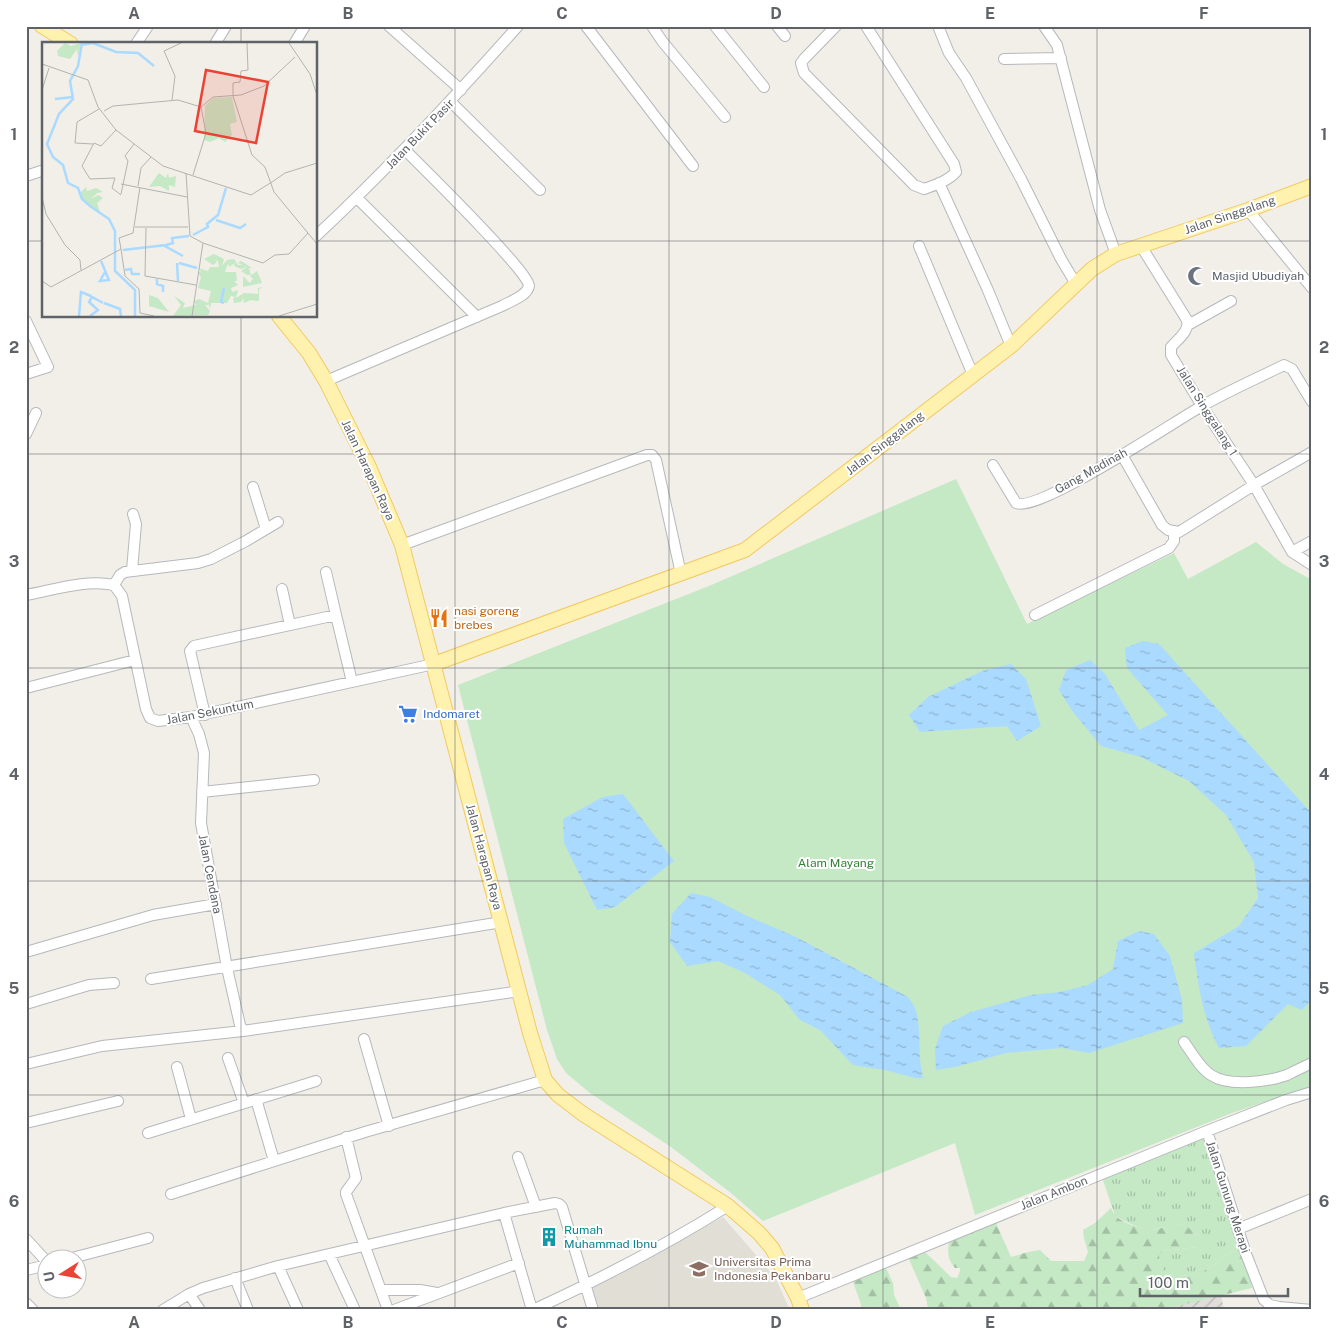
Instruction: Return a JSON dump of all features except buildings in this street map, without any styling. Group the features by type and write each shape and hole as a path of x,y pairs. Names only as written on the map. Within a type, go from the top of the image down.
{"main road":[{"path":"42,26 68,42"},
{"name":"Jalan Singgalang","path":"434,664 735,554 753,545 1011,346 1092,269 1116,254 1248,210 1312,186"},
{"name":"Jalan Harapan Raya","path":"281,318 309,352 326,382 373,476 402,546 530,1033 546,1080 558,1095 583,1114 728,1206 760,1233 772,1248 800,1304"}],"street":[{"path":"137,42 148,26"},
{"path":"216,42 226,26"},
{"path":"295,42 305,26"},
{"path":"389,26 461,90"},
{"name":"Jalan Bukit Pasir","path":"318,234 405,150 451,102 518,26"},
{"path":"586,26 693,166"},
{"path":"652,26 662,41 725,117"},
{"path":"715,26 764,87"},
{"path":"777,26 785,36"},
{"path":"836,26 801,63 804,73 914,185 924,189 939,183 954,175 956,172 954,164 866,26"},
{"path":"938,26 949,53 966,78 1003,145 1061,259 1076,284"},
{"path":"1044,26 1057,45 1100,210 1116,254"},
{"path":"1004,59 1061,58"},
{"path":"451,102 540,190"},
{"path":"326,382 502,306 526,292 529,282 496,243 405,150"},
{"path":"26,176 42,171"},
{"path":"939,183 1011,346"},
{"path":"357,198 477,317"},
{"path":"1248,210 1312,288"},
{"path":"919,246 973,375"},
{"path":"1141,246 1187,320 1188,325 1231,302"},
{"path":"26,321 48,367 26,374"},
{"name":"Jalan Singgalang 1","path":"1188,325 1170,352 1202,406 1254,485 1292,552"},
{"name":"Gang Madinah","path":"993,465 1016,503 1021,505 1066,488 1202,406 1284,365 1292,368 1312,402"},
{"path":"26,434 36,413"},
{"path":"1122,455 1162,525 1174,532 1179,532 1254,485 1312,452"},
{"path":"402,546 647,454 652,455 656,460 681,574"},
{"path":"253,487 266,529"},
{"path":"132,570 136,524 133,514"},
{"path":"26,595 92,583 114,585 120,575 132,570 198,563 211,559 278,522"},
{"path":"1035,615 1168,548 1174,541 1174,532"},
{"path":"1292,552 1312,542"},
{"path":"1292,552 1312,565"},
{"path":"326,572 352,682"},
{"name":"Jalan Sekuntum","path":"114,585 122,596 146,709 150,718 158,721 205,715 434,664"},
{"path":"282,589 290,625"},
{"path":"205,715 190,651 192,647 336,615"},
{"path":"26,688 135,660"},
{"name":"Jalan Cendana","path":"192,717 204,753 200,822 227,968 243,1031"},
{"path":"202,792 314,780"},
{"path":"26,952 153,915 216,904"},
{"path":"151,979 502,922"},
{"path":"26,1004 89,985 114,983"},
{"path":"26,1064 102,1046 243,1031 520,991"},
{"path":"364,1039 389,1126"},
{"path":"1184,1042 1206,1071 1228,1082 1267,1080 1286,1075 1312,1064"},
{"path":"228,1058 244,1102"},
{"path":"177,1067 191,1119"},
{"path":"170,1194 346,1138 546,1080"},
{"path":"148,1133 316,1081"},
{"name":"Jalan Ambon","path":"800,1304 1207,1131 1286,1100 1312,1092"},
{"path":"256,1099 274,1161"},
{"path":"26,1123 118,1101"},
{"name":"Jalan Gunung Merapi","path":"1207,1131 1238,1229 1264,1300 1270,1307 1312,1310"},
{"path":"346,1138 356,1178 346,1194 388,1310"},
{"path":"518,1157 536,1207"},
{"path":"1238,1229 1312,1199"},
{"path":"163,1310 189,1294 278,1266 504,1213 555,1203 560,1205 593,1310"},
{"path":"504,1213 532,1310 586,1286 698,1225 728,1206"},
{"path":"88,1254 148,1238"},
{"path":"26,1239 38,1253"},
{"path":"329,1254 355,1310"},
{"path":"394,1310 519,1262"},
{"path":"278,1266 298,1310"},
{"path":"235,1278 248,1310"},
{"path":"381,1290 420,1290 438,1293"},
{"path":"189,1294 200,1310"}],"shaded area":[{"name":"Universitas Prima Indonesia Pekanbaru","path":"723,1217 775,1277 790,1310 599,1310 592,1287 619,1275"},
{"path":"1221,1295 1224,1310 1161,1310"}],"green space":[{"name":"Alam Mayang","path":"956,479 1027,624 1174,553 1188,579 1256,542 1283,564 1312,580 1312,1086 1232,1113 975,1215 955,1143 763,1221 731,1193 671,1147 590,1093 566,1073 557,1059 547,1030 458,685 709,586"},
{"path":"1205,1137 1225,1191 1238,1246 1204,1271 1190,1275 1171,1275 1163,1269 1159,1254 1163,1251 1197,1247 1196,1235 1182,1225 1172,1224 1162,1228 1148,1229 1135,1226 1115,1216 1102,1177"},
{"path":"1111,1208 1118,1218 1135,1226 1154,1229 1178,1224 1187,1227 1195,1233 1198,1242 1197,1247 1163,1251 1159,1254 1163,1269 1171,1275 1190,1275 1204,1271 1238,1246 1250,1277 1252,1288 1161,1310 924,1310 928,1308 926,1298 908,1257 924,1251 951,1277 957,1278 960,1268 955,1268 949,1259 949,1242 996,1223 1011,1257 1040,1250 1051,1261 1084,1261 1088,1252 1083,1230 1095,1223"},
{"path":"886,1268 893,1283 894,1295 901,1310 863,1310 852,1279"}],"water":[{"path":"1143,641 1159,644 1312,814 1312,999 1302,1010 1288,1004 1246,1046 1219,1048 1205,1014 1194,953 1239,926 1258,898 1254,862 1226,815 1189,781 1141,757 1101,746 1073,712 1059,690 1066,670 1090,660 1105,674 1139,730 1168,715 1127,668 1125,648"},
{"path":"1011,664 1026,679 1041,726 1017,741 1007,726 920,732 909,715 928,697 982,671"},
{"path":"623,794 674,861 615,907 597,910 564,843 563,819 603,797"},
{"path":"691,893 710,897 745,915 796,937 908,997 915,1007 918,1019 920,1061 923,1078 853,1065 820,1030 800,1020 780,995 745,973 718,961 687,966 670,942 672,914"},
{"path":"1139,931 1154,934 1170,956 1182,1000 1183,1023 1089,1053 1062,1048 1006,1053 955,1067 936,1070 935,1049 943,1026 971,1012 1031,995 1060,992 1088,985 1113,969 1118,941"}],"place":[{"name":"Masjid Ubudiyah","path":"1197,276"},
{"name":"nasi goreng brebes","path":"439,618"},
{"name":"Indomaret","path":"408,714"},
{"name":"Rumah Muhammad Ibnu","path":"549,1237"},
{"name":"Universitas Prima Indonesia Pekanbaru","path":"699,1269"}]}
